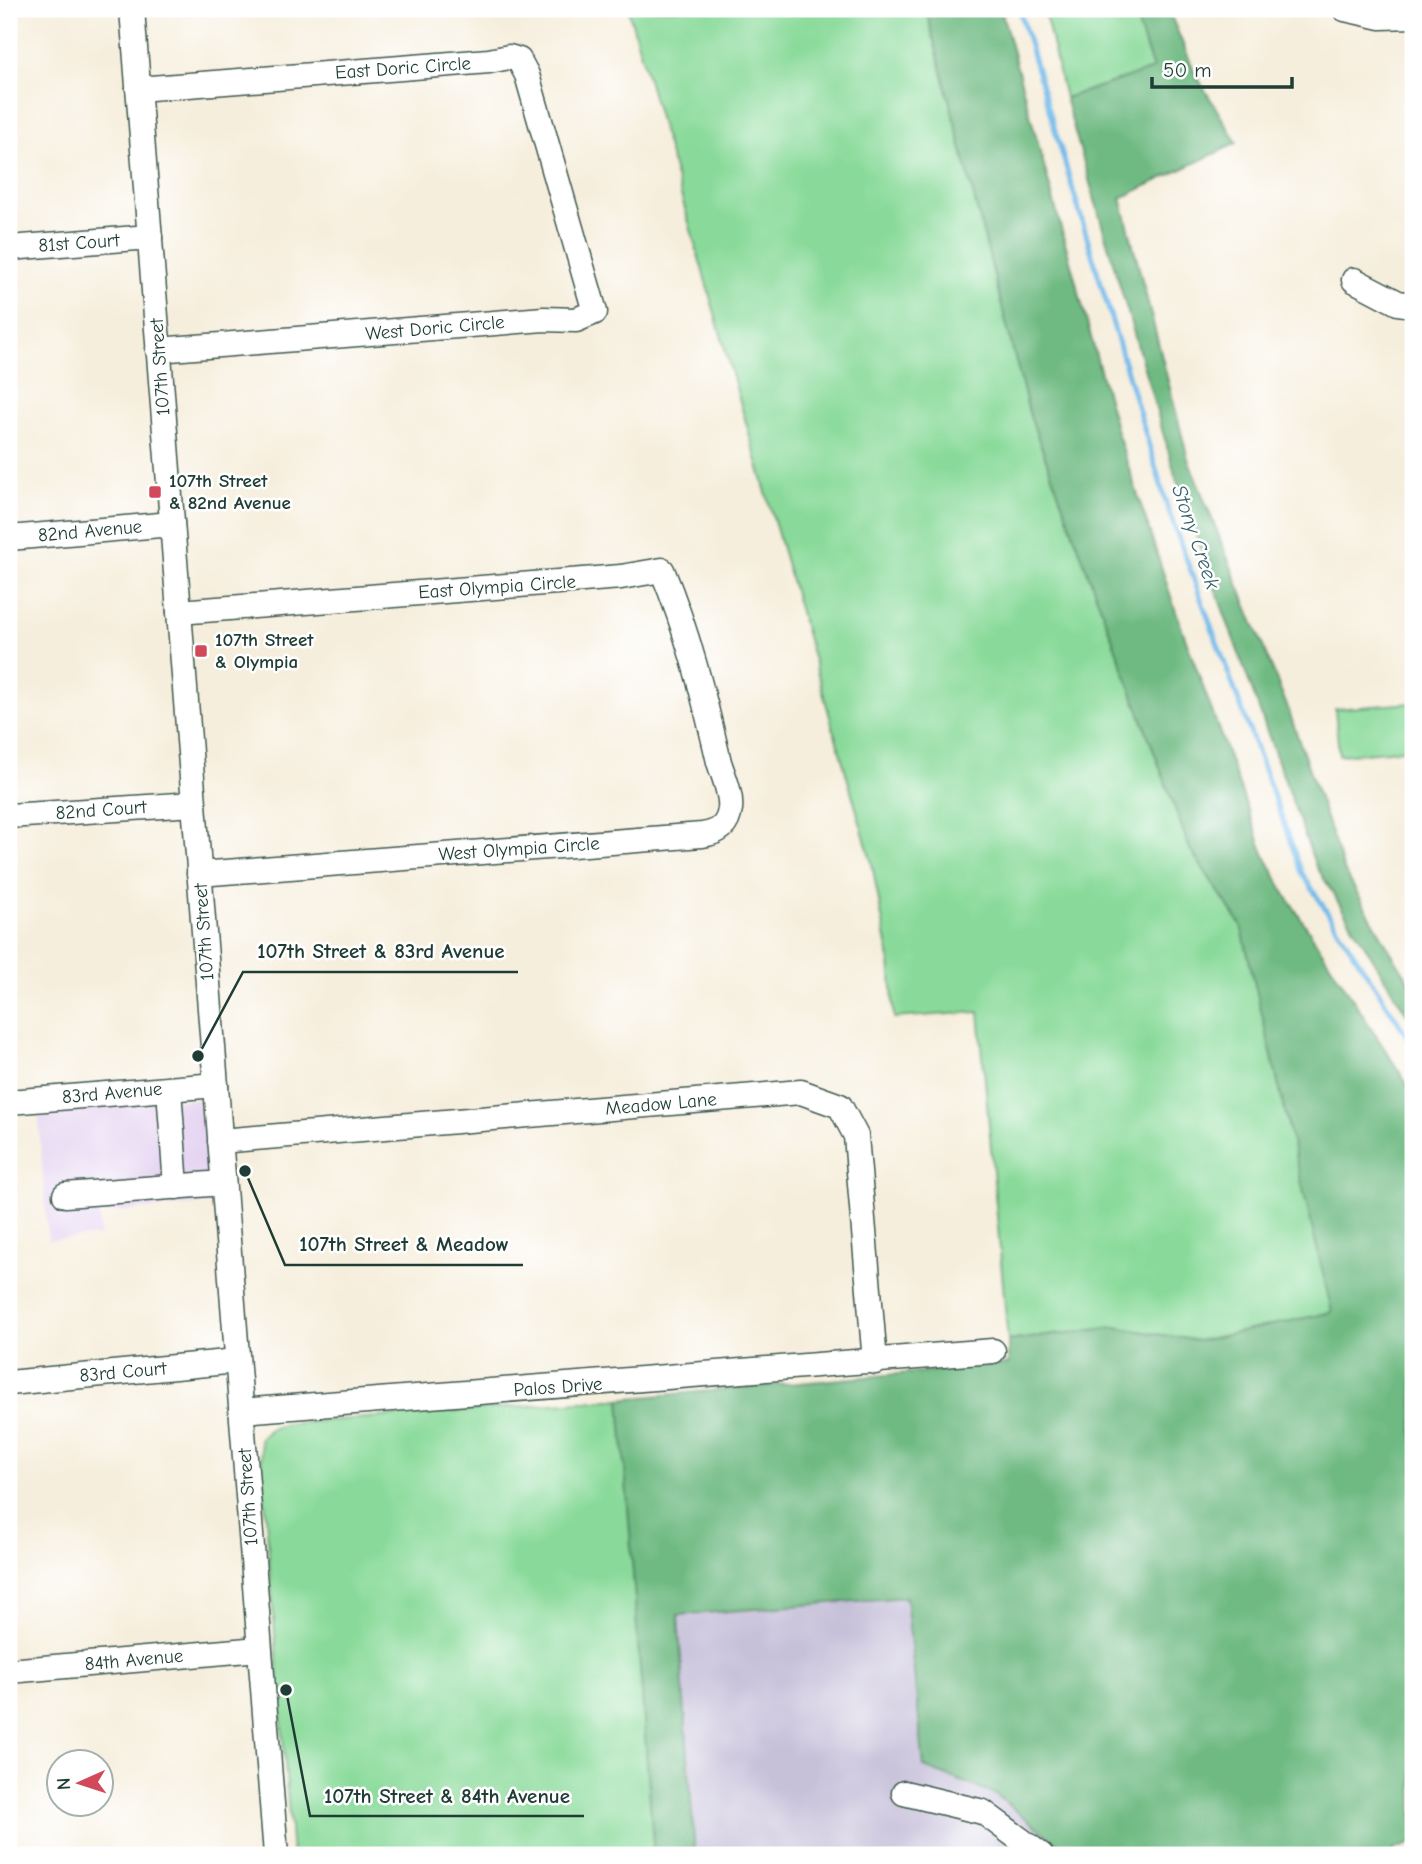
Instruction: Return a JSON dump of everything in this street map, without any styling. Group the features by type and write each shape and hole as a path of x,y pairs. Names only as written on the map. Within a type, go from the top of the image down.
{"street":[{"name":"107th Street","path":"132,9 275,1855"},
{"path":"1345,9 1381,17 1413,16"},
{"name":"East Doric Circle","path":"138,89 489,61 509,57 519,60 527,75 564,201"},
{"name":"West Doric Circle","path":"158,350 544,319 576,320 595,312 564,201"},
{"name":"81st Court","path":"9,248 150,237"},
{"path":"1354,280 1398,303 1413,305"},
{"name":"82nd Avenue","path":"9,538 172,524"},
{"name":"East Olympia Circle","path":"179,612 607,578 662,570 676,604 708,717"},
{"name":"West Olympia Circle","path":"199,874 715,833 725,825 731,807 708,717"},
{"name":"82nd Court","path":"9,816 194,804"},
{"name":"83rd Avenue","path":"9,1102 216,1085"},
{"path":"169,1088 176,1187"},
{"name":"Meadow Lane","path":"220,1141 801,1092 840,1106 856,1136 875,1362"},
{"path":"65,1195 223,1183"},
{"name":"Palos Drive","path":"241,1411 993,1352"},
{"name":"83rd Court","path":"9,1383 237,1362"},
{"name":"84th Avenue","path":"9,1671 260,1649"},
{"path":"904,1794 983,1812 1041,1855"}],"shaded area":[{"path":"208,1098 215,1203 99,1213 100,1236 48,1240 38,1112"},
{"path":"907,1596 924,1767 995,1794 1072,1855 695,1855 678,1615"}],"green space":[{"path":"628,9 926,9 1030,416 1190,849 1241,925 1333,1312 1199,1341 1115,1327 1008,1341 979,1012 894,1018 890,960 872,864"},
{"path":"926,9 1001,9 1117,432 1177,615 1264,854 1284,892 1413,1093 1413,1843 1395,1849 1392,1855 1072,1855 995,1794 924,1767 906,1597 678,1615 695,1855 654,1855 620,1399 1008,1364 1008,1341 1115,1327 1199,1341 1332,1312 1241,925 1190,849 1030,416"},
{"path":"1044,9 1133,9 1153,70 1065,98"},
{"path":"1133,9 1168,9 1196,75 1237,143 1121,198 1188,459 1287,706 1344,870 1413,987 1413,1024 1315,864 1180,491 1065,98 1153,69"},
{"path":"1413,703 1413,749 1339,755 1335,709"},
{"path":"620,1399 654,1855 292,1855 260,1439 270,1429 286,1424"}],"waterway":[{"name":"Stony Creek","path":"1019,9 1168,509 1302,873 1413,1045"}],"place":[{"name":"107th Street & 82nd Avenue","path":"155,492"},
{"name":"107th Street & Olympia","path":"201,651"},
{"name":"107th Street & 83rd Avenue","path":"198,1056"},
{"name":"107th Street & Meadow","path":"245,1171"},
{"name":"107th Street & 84th Avenue","path":"286,1690"}]}
